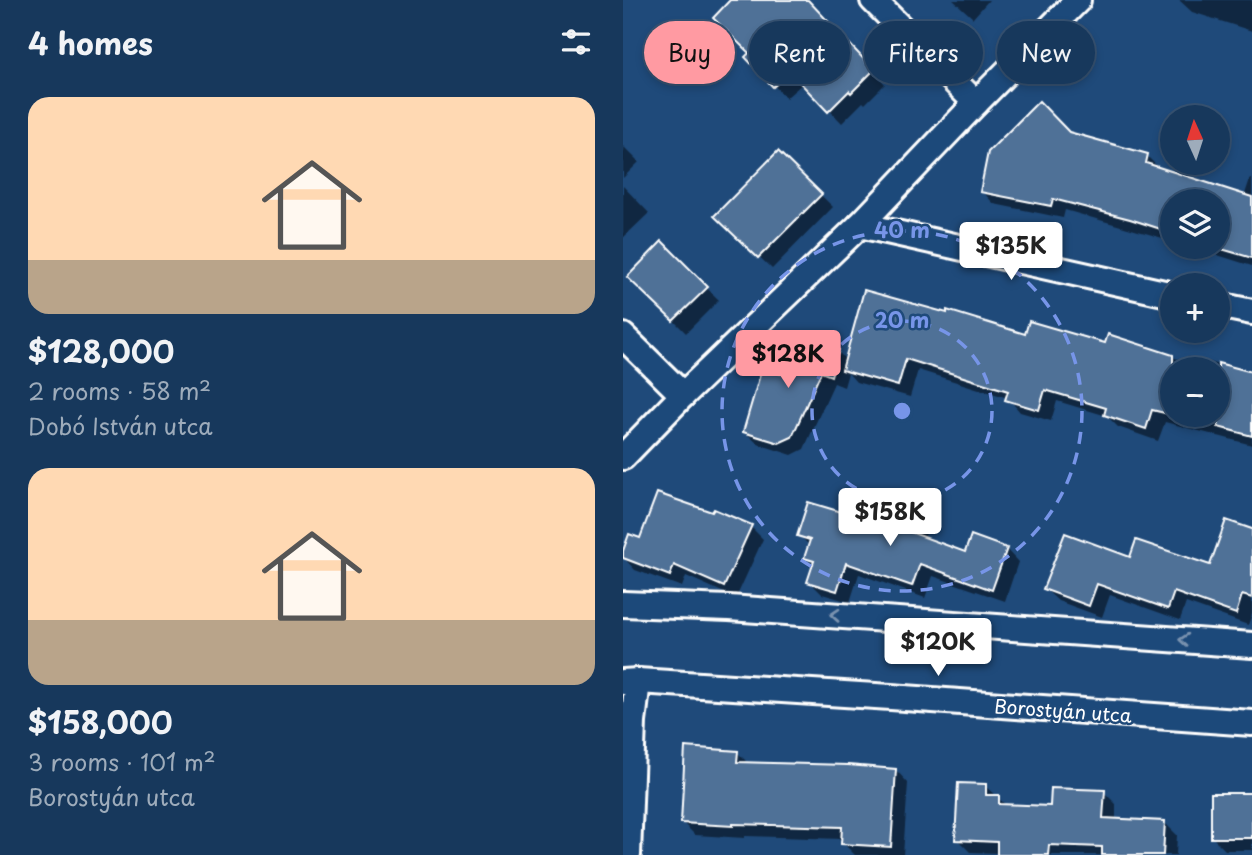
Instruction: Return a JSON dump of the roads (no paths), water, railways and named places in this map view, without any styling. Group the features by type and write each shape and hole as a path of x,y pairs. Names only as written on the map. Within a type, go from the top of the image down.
{"street":[{"path":"873,0 976,103"},
{"path":"623,457 683,395 860,225 1078,0"},
{"path":"860,225 1160,292"},
{"path":"1230,307 1252,312"},
{"path":"623,336 683,395"},
{"path":"623,604 729,608 1252,645"},
{"path":"628,855 633,722 631,682"},
{"name":"Borostyán utca","path":"631,682 891,697 1252,723"}]}
